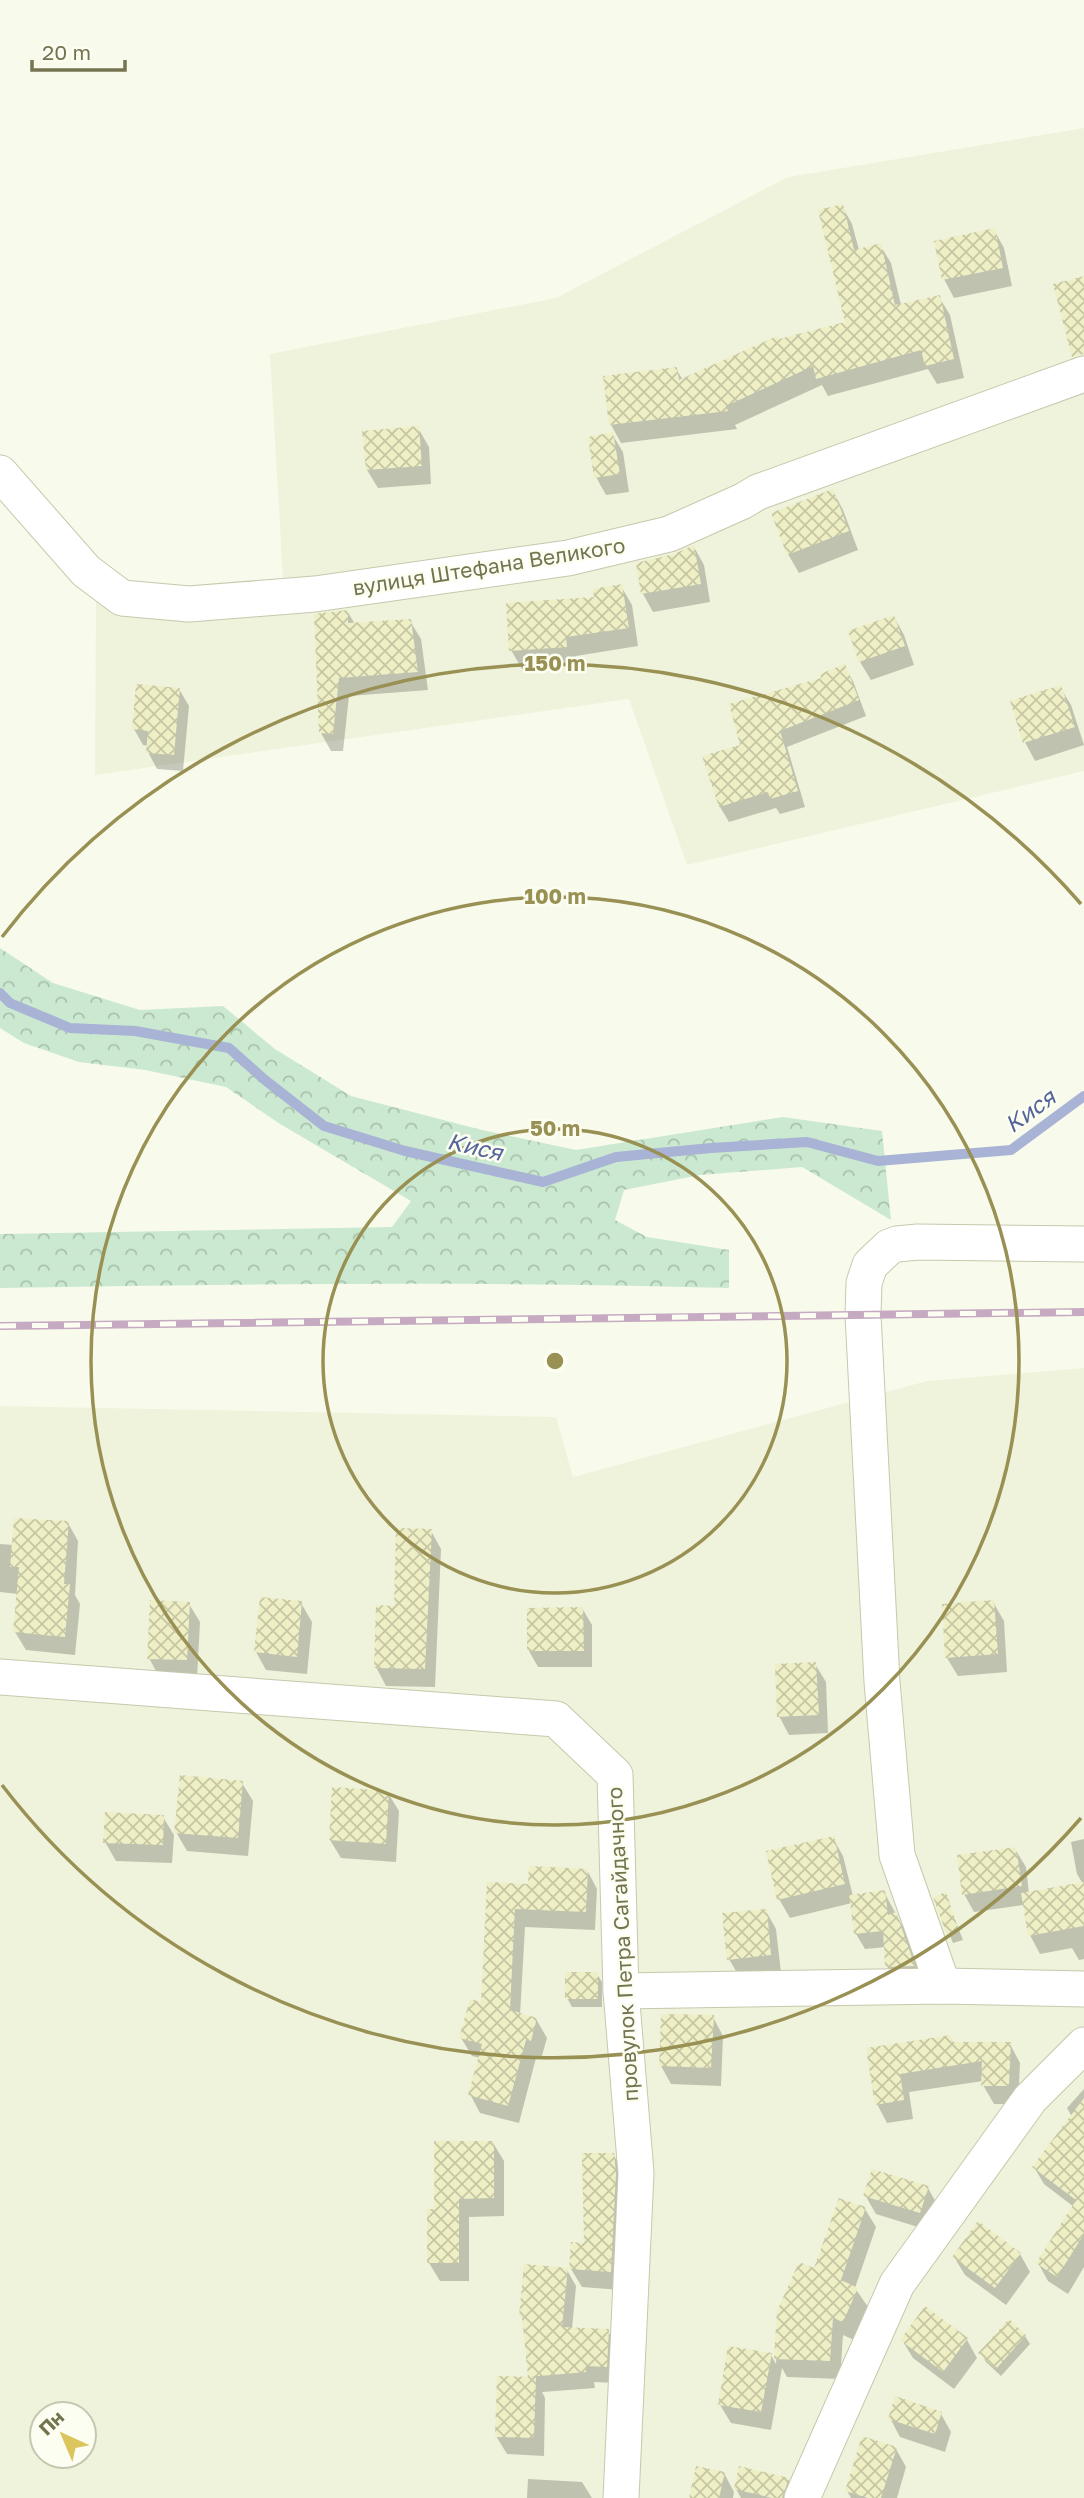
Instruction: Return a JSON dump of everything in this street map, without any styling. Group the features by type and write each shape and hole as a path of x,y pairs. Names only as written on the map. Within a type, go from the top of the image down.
{"street":[{"name":"вулиця Штефана Великого","path":"0,473 86,571 122,598 188,604 315,594 568,558 669,534 758,492 1084,374"},
{"path":"943,1986 897,1855 882,1682 864,1337 864,1283 866,1274 876,1259 889,1247 897,1244 1084,1244"},
{"name":"провулок Петра Сагайдачного","path":"0,1677 556,1719 615,1775 621,1991 636,2173 621,2498"},
{"path":"621,1991 943,1986 1084,1989"},
{"path":"802,2498 897,2284 1030,2099 1084,2045"}],"shaded area":[{"path":"1084,128 1084,771 687,865 629,699 95,775 96,589 284,597 270,354 556,298 788,177"},
{"path":"1084,1368 1084,2498 0,2498 0,1406 556,1417 573,1477 927,1381"}],"green space":[{"path":"0,948 53,983 140,1010 223,1006 275,1049 351,1096 482,1130 576,1150 783,1117 882,1131 891,1220 802,1167 700,1175 624,1190 615,1220 647,1237 729,1250 729,1288 273,1284 0,1288 0,1234 392,1227 411,1201 280,1124 226,1087 145,1070 79,1062 24,1043 0,1028"}],"building":[{"path":"843,204 854,250 881,243 895,305 940,295 954,359 925,366 921,350 816,379 813,366 726,406 728,411 609,425 603,376 677,367 679,380 777,336 779,339 845,322 818,210"},
{"path":"995,228 1003,268 942,280 934,241"},
{"path":"1084,276 1084,354 1072,357 1053,284"},
{"path":"419,426 422,466 366,470 362,431"},
{"path":"613,432 620,474 594,478 588,437"},
{"path":"833,489 849,531 787,555 771,513"},
{"path":"694,545 701,584 641,594 636,563 674,554"},
{"path":"622,584 629,628 566,637 567,647 509,651 506,603 594,597 593,589"},
{"path":"348,610 348,623 411,619 418,672 339,678 333,734 319,733 314,614"},
{"path":"894,615 905,646 859,662 848,631"},
{"path":"845,664 859,700 780,731 798,791 770,799 768,792 719,807 702,756 740,745 729,704 821,678 820,674"},
{"path":"136,684 180,688 174,755 146,753 148,731 132,729"},
{"path":"1061,685 1075,727 1023,743 1010,701"},
{"path":"14,1518 69,1521 64,1584 70,1584 65,1637 13,1632 19,1567 10,1567"},
{"path":"396,1528 432,1529 425,1669 374,1668 376,1605 394,1606"},
{"path":"260,1597 302,1601 297,1657 254,1652"},
{"path":"150,1600 190,1602 187,1660 147,1659"},
{"path":"994,1600 998,1654 945,1658 942,1604"},
{"path":"583,1607 584,1651 527,1651 527,1608"},
{"path":"816,1662 819,1715 777,1717 775,1664"},
{"path":"180,1775 243,1781 238,1838 174,1833"},
{"path":"332,1787 389,1791 386,1844 329,1840"},
{"path":"105,1812 164,1815 163,1845 103,1843"},
{"path":"834,1836 845,1884 777,1900 766,1851"},
{"path":"1016,1847 1022,1886 962,1895 957,1855"},
{"path":"529,1866 588,1869 586,1912 515,1909 510,2010 537,2018 531,2041 526,2040 508,2106 468,2095 482,2044 459,2038 470,1999 481,2002 487,1882 528,1884"},
{"path":"1084,1882 1084,1926 1028,1936 1021,1893"},
{"path":"885,1890 888,1915 896,1912 915,1966 885,1967 883,1931 854,1934 849,1895"},
{"path":"946,1892 959,1931 947,1935 933,1897"},
{"path":"767,1909 771,1955 727,1960 722,1913"},
{"path":"565,1972 598,1972 598,1999 565,1999"},
{"path":"661,2014 714,2015 711,2068 659,2066"},
{"path":"951,2035 952,2042 1011,2042 1009,2086 981,2086 982,2061 900,2074 904,2100 875,2105 866,2048"},
{"path":"1084,2098 1084,2234 1057,2277 1036,2263 1076,2200 1032,2167"},
{"path":"434,2141 494,2141 494,2198 459,2199 459,2263 427,2263 427,2209 434,2209"},
{"path":"582,2153 614,2153 616,2173 611,2272 569,2269 571,2242 584,2243"},
{"path":"872,2169 929,2186 920,2213 863,2196"},
{"path":"839,2198 866,2207 841,2280 858,2288 843,2322 833,2318 830,2361 774,2359 777,2311 799,2262 814,2268"},
{"path":"978,2221 1021,2253 995,2288 952,2257"},
{"path":"524,2264 568,2268 562,2327 609,2329 607,2367 586,2366 586,2372 528,2377 522,2317 519,2316"},
{"path":"925,2306 968,2338 943,2372 900,2340"},
{"path":"1009,2319 1026,2335 996,2369 978,2353"},
{"path":"728,2346 772,2353 761,2412 718,2405"},
{"path":"497,2376 536,2377 534,2438 495,2437"},
{"path":"895,2396 942,2412 935,2434 888,2419"},
{"path":"862,2436 897,2447 881,2498 868,2498 845,2491"},
{"path":"696,2466 725,2472 719,2498 689,2498"},
{"path":"739,2466 789,2478 782,2498 734,2489"}],"waterway":[{"name":"Кися","path":"0,993 10,1003 70,1028 135,1031 229,1048 324,1126 405,1151 543,1182 616,1157 711,1148 807,1142 878,1161 1011,1150 1084,1096"}],"railway":[{"path":"0,1326 1084,1312"}]}
